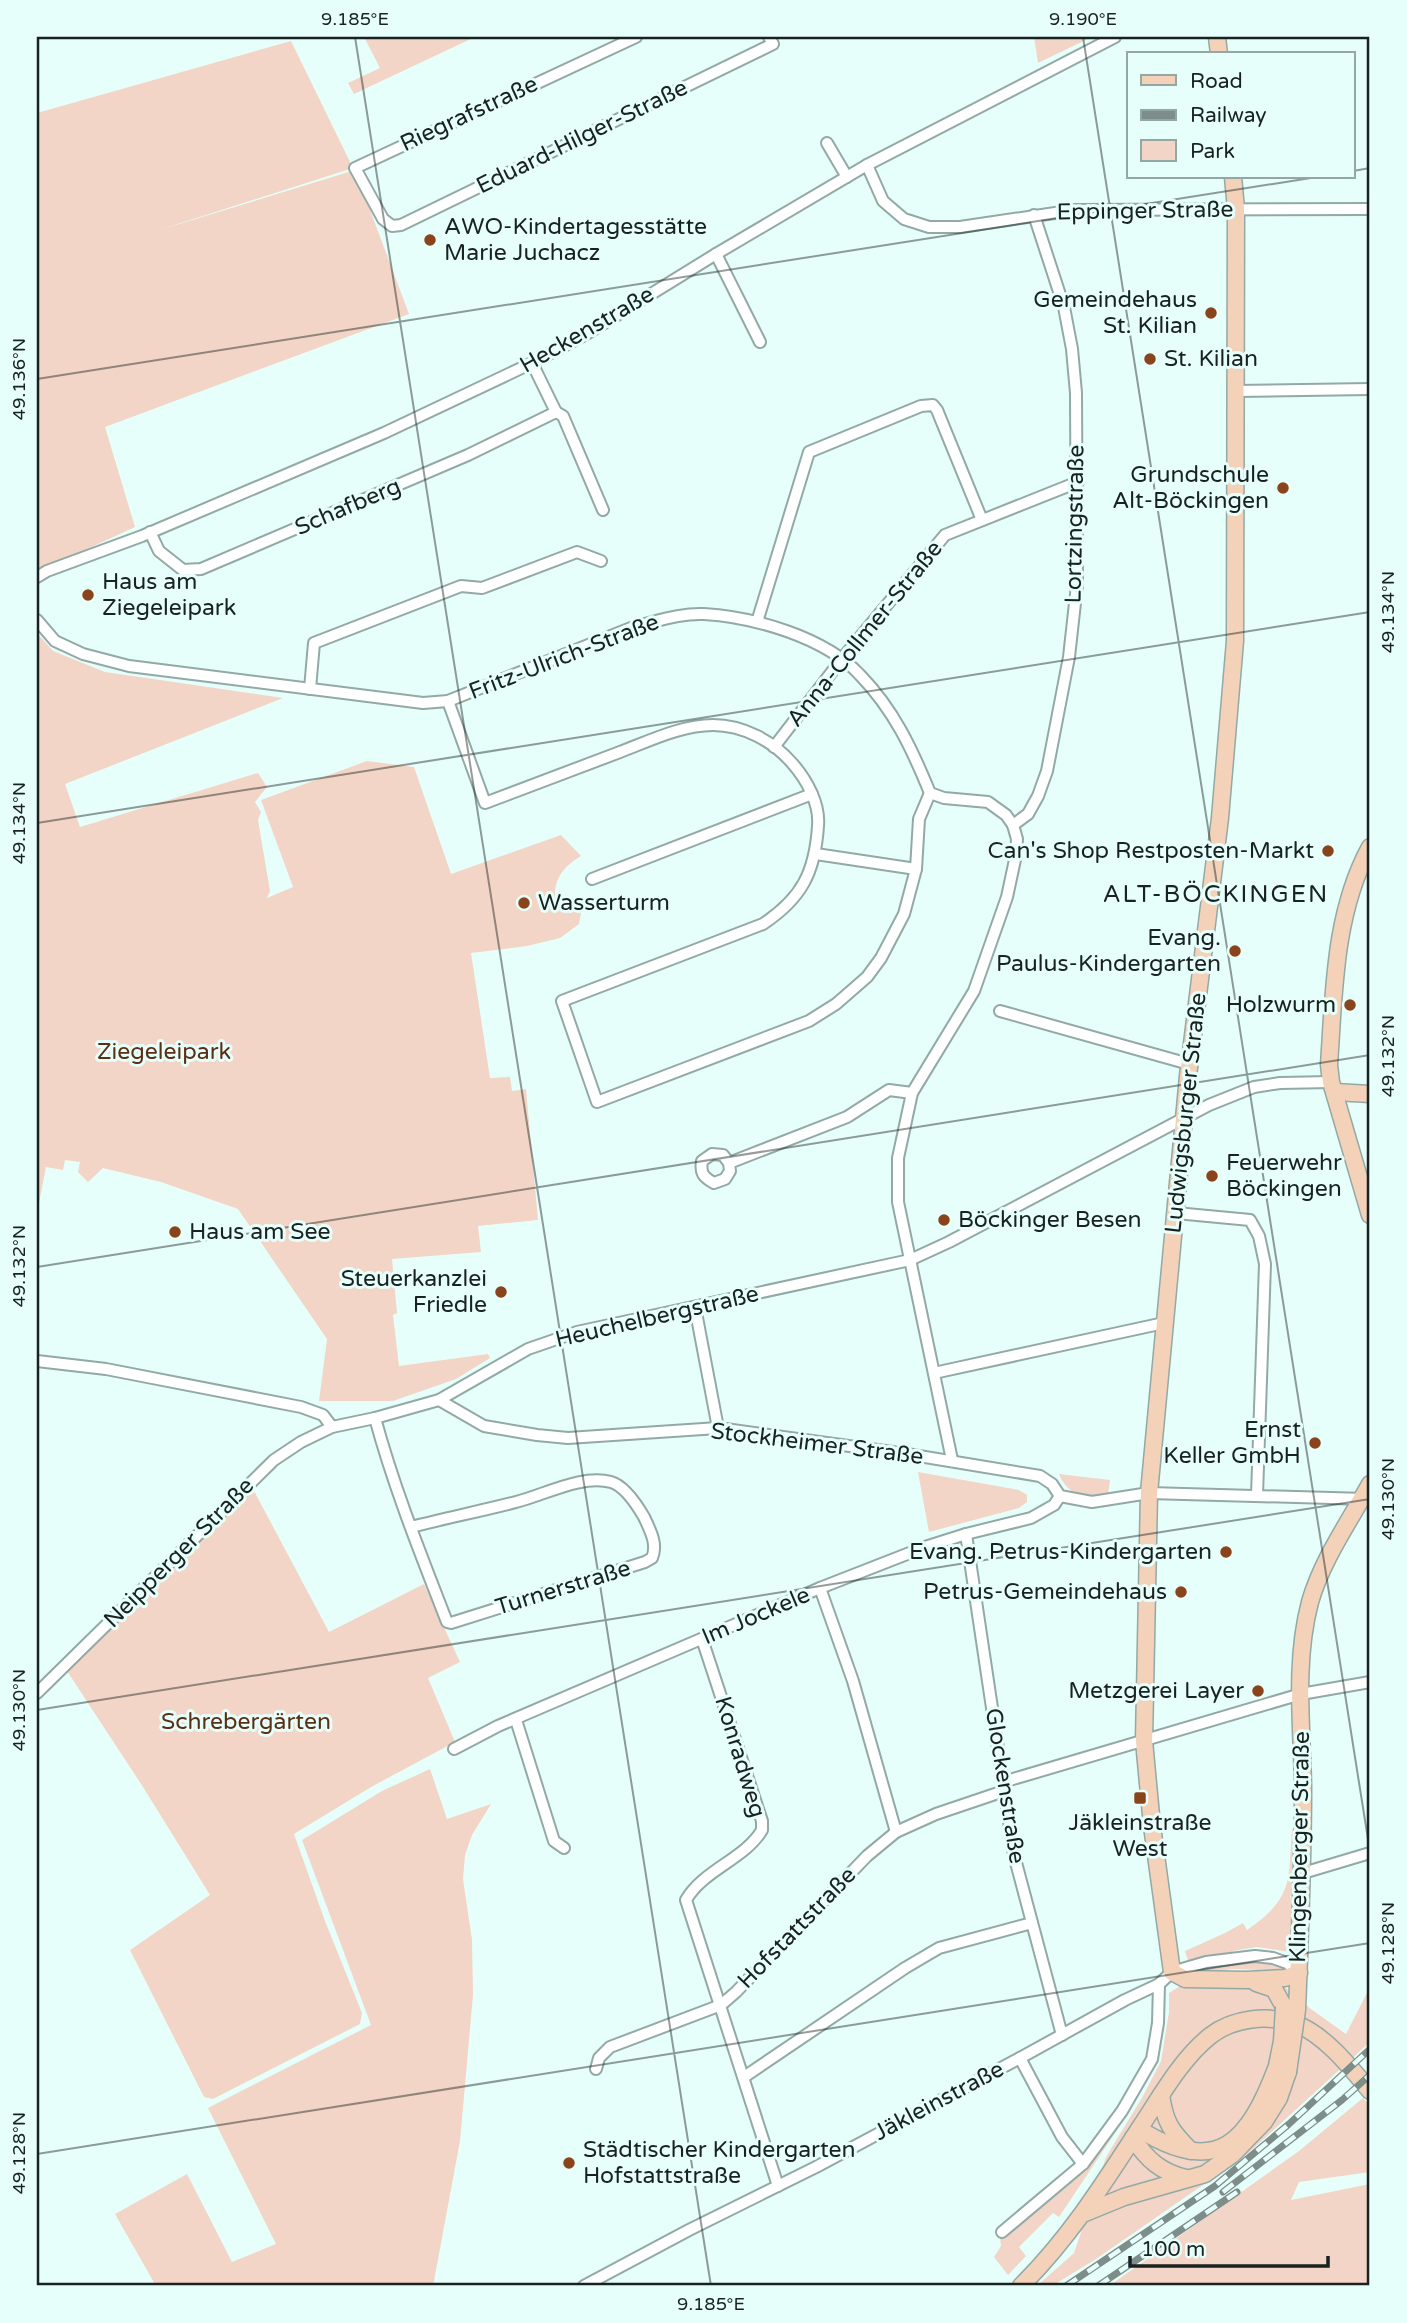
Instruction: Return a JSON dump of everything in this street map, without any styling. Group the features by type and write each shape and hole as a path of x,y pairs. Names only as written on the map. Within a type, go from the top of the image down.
{"street":[{"name":"Riegrafstraße","path":"383,219 355,168 636,37"},
{"name":"Eduard-Hilger-Straße","path":"383,219 393,226 401,225 773,44 769,37"},
{"name":"Heckenstraße","path":"37,577 150,533 384,433 532,363 867,165 1115,37"},
{"path":"827,142 847,177"},
{"name":"Eppinger Straße","path":"867,165 883,201 904,219 929,227 960,227 1075,210 1370,209"},
{"name":"Ludwigsburger Straße","path":"1172,1972 1144,1741 1149,1493 1189,1064 1220,818 1235,640 1236,209 1233,178"},
{"name":"Lortzingstraße","path":"1013,825 1028,814 1047,771 1069,657 1077,584 1078,482 1072,349 1064,307 1034,215"},
{"path":"716,254 760,342"},
{"path":"532,363 556,411 563,416 603,510"},
{"path":"1236,391 1370,389"},
{"path":"757,622 809,452 921,406 933,405 982,520"},
{"name":"Schafberg","path":"150,533 159,551 183,570 201,569 468,455 556,411"},
{"name":"Anna-Collmer-Straße","path":"774,747 841,660 946,535 1078,482"},
{"path":"310,689 314,643 461,586 482,588 577,552 601,561"},
{"name":"Fritz-Ulrich-Straße","path":"37,620 55,641 83,654 129,666 423,703 447,701 636,626 668,618 702,614 757,622 802,635 859,673 906,737 930,793"},
{"path":"447,701 485,803 678,731 713,725 741,729 760,737 796,767 812,794 818,818 816,855 795,896 783,911 763,924 562,1001 597,1102 809,1021 836,1004 867,977 881,958 904,914 916,869 919,820 930,793 944,798 988,802 1006,815 1013,825 1017,839 1016,855 1007,897 974,991 912,1093 898,1158 898,1202 952,1460"},
{"path":"592,879 812,794"},
{"path":"1370,847 1348,899 1337,964 1329,1065 1370,1215"},
{"path":"816,855 916,869"},
{"path":"1000,1011 1189,1064"},
{"name":"Heuchelbergstraße","path":"332,1427 439,1400 528,1349 577,1332 910,1260 1185,1118 1254,1087 1280,1083 1333,1087"},
{"path":"1333,1087 1370,1094"},
{"path":"729,1163 847,1117 889,1090 912,1093"},
{"path":"1176,1213 1250,1220 1259,1236 1265,1264 1257,1495"},
{"path":"695,1307 718,1428"},
{"path":"934,1373 1164,1323"},
{"path":"37,1361 73,1364 142,1376 301,1407 323,1415 332,1427"},
{"name":"Stockheimer Straße","path":"439,1400 484,1426 557,1437 613,1436 718,1428 952,1460 1040,1476 1052,1483 1060,1496 1092,1502 1149,1493 1366,1499"},
{"name":"Turnerstraße","path":"375,1418 388,1468 447,1622 452,1623 645,1562 652,1558 655,1547 646,1523 629,1495 614,1483 601,1481 570,1485 520,1502 411,1527"},
{"name":"Neipperger Straße","path":"37,1693 274,1460 301,1442 332,1427"},
{"name":"Klingenberger Straße","path":"1085,2213 1124,2197 1205,2174 1250,2139 1279,2098 1290,2008 1298,1973 1303,1873 1302,1654 1311,1600 1331,1552 1366,1499 1370,1484"},
{"name":"Im Jockele","path":"454,1749 498,1726 820,1588 925,1547 1031,1518 1054,1505 1060,1496"},
{"name":"Glockenstraße","path":"966,1534 1014,1855 1062,2035"},
{"path":"820,1588 853,1681 895,1832"},
{"name":"Konradweg","path":"702,1639 762,1821 758,1837 696,1888 686,1900 721,2006"},
{"name":"Hofstattstraße","path":"596,2069 599,2058 610,2048 721,2006 867,1856 895,1832 1004,1787 1144,1741 1301,1694 1370,1682"},
{"path":"516,1720 554,1841 564,1847"},
{"path":"1303,1873 1370,1853"},
{"path":"744,2077 939,1948 1032,1923"},
{"name":"Jäkleinstraße","path":"584,2286 1159,1984 1172,1972 1206,1962 1255,1956 1287,1963 1298,1973"},
{"path":"1172,1972 1185,1979 1247,1980 1285,1978 1298,1973"},
{"path":"1247,1980 1274,1989 1290,2008"},
{"path":"1002,2232 1083,2164 1122,2111 1152,2059 1158,2022 1159,1984"},
{"path":"721,2006 778,2186"},
{"path":"1021,2286 1061,2244 1085,2213 1161,2095 1191,2055 1210,2036 1231,2025 1262,2018 1297,2024 1342,2059 1370,2091"},
{"path":"1020,2058 1062,2137 1083,2164"},
{"path":"1136,2134 1193,2152 1211,2151 1227,2144 1254,2119 1283,2069"},
{"path":"1161,2095 1166,2122 1193,2152"},
{"path":"1136,2134 1153,2164 1169,2174 1188,2178"}],"green space":[{"path":"364,37 475,37 354,94 348,83 380,68"},
{"path":"1034,37 1092,37 1038,63"},
{"path":"291,41 353,168 153,232 355,170 409,314 105,427 135,527 37,572 37,113"},
{"name":"Ziegeleipark","path":"37,633 53,651 105,672 283,698 65,784 80,827 258,773 267,787 255,802 261,812 258,820 270,891 267,898 293,887 261,800 367,761 414,767 451,874 561,835 581,856 562,872 555,895 563,902 582,908 579,924 560,938 527,946 471,953 490,1078 510,1077 512,1091 526,1089 538,1220 478,1226 481,1252 392,1259 397,1313 393,1315 399,1366 488,1354 490,1358 456,1379 393,1401 319,1401 327,1339 238,1209 161,1182 103,1168 88,1182 78,1172 80,1162 65,1160 63,1170 46,1167 37,1213"},
{"path":"918,1472 1019,1490 1027,1495 1027,1502 1019,1508 929,1532"},
{"path":"1059,1474 1110,1480 1108,1495 1078,1495 1067,1487"},
{"name":"Schrebergärten","path":"253,1489 329,1632 424,1584 460,1662 428,1678 455,1742 371,1787 294,1834 362,2013 360,2024 213,2099 204,2097 130,1950 210,1895 67,1671"},
{"path":"430,1769 447,1819 491,1804 472,1835 465,1855 463,1879 472,1940 473,1995 460,2141 433,2286 156,2286 115,2214 187,2174 232,2262 276,2244 208,2108 371,2025 302,1840 382,1791"},
{"path":"1292,1829 1298,1829 1298,1882 1290,1897 1296,1910 1296,1953 1257,1947 1189,1964 1185,1951 1243,1923 1247,1930 1281,1898 1288,1876"},
{"path":"1262,1961 1280,1963 1286,1969 1200,1972 1201,1966"},
{"path":"1186,1982 1280,1983 1346,2034 1370,1987 1370,2042 1245,2156 1096,2259 1052,2286 1037,2286 1074,2253 1106,2157 1161,2061 1169,2012 1169,1993"},
{"path":"1363,2098 1370,2106 1370,2172 1299,2182 1291,2200 1370,2184 1370,2286 1109,2286 1299,2151"},
{"path":"1123,2116 1125,2118 1059,2217 1053,2213 1019,2247 1026,2256 1008,2275 994,2257 1001,2246 1000,2238 1084,2167"}],"railway":[{"path":"1066,2286 1215,2186 1289,2124 1370,2049"},
{"path":"1223,2192 1342,2100 1370,2075"},
{"path":"1098,2286 1237,2192"}],"place":[{"name":"AWO-Kindertagesstätte Marie Juchacz","path":"430,240"},
{"name":"Gemeindehaus St. Kilian","path":"1211,313"},
{"name":"St. Kilian","path":"1150,359"},
{"name":"Grundschule Alt-Böckingen","path":"1283,488"},
{"name":"Haus am Ziegeleipark","path":"88,595"},
{"name":"Can's Shop Restposten-Markt","path":"1328,851"},
{"name":"Wasserturm","path":"524,903"},
{"name":"Evang. Paulus-Kindergarten","path":"1235,951"},
{"name":"Holzwurm","path":"1350,1005"},
{"name":"Feuerwehr Böckingen","path":"1212,1176"},
{"name":"Böckinger Besen","path":"944,1220"},
{"name":"Haus am See","path":"175,1232"},
{"name":"Steuerkanzlei Friedle","path":"501,1292"},
{"name":"Ernst Keller GmbH","path":"1315,1443"},
{"name":"Evang. Petrus-Kindergarten","path":"1226,1552"},
{"name":"Petrus-Gemeindehaus","path":"1181,1592"},
{"name":"Metzgerei Layer","path":"1258,1691"},
{"name":"Jäkleinstraße West","path":"1140,1798"},
{"name":"Städtischer Kindergarten Hofstattstraße","path":"569,2163"}],"district":[{"name":"ALT-BÖCKINGEN","path":"1216,894"}]}
